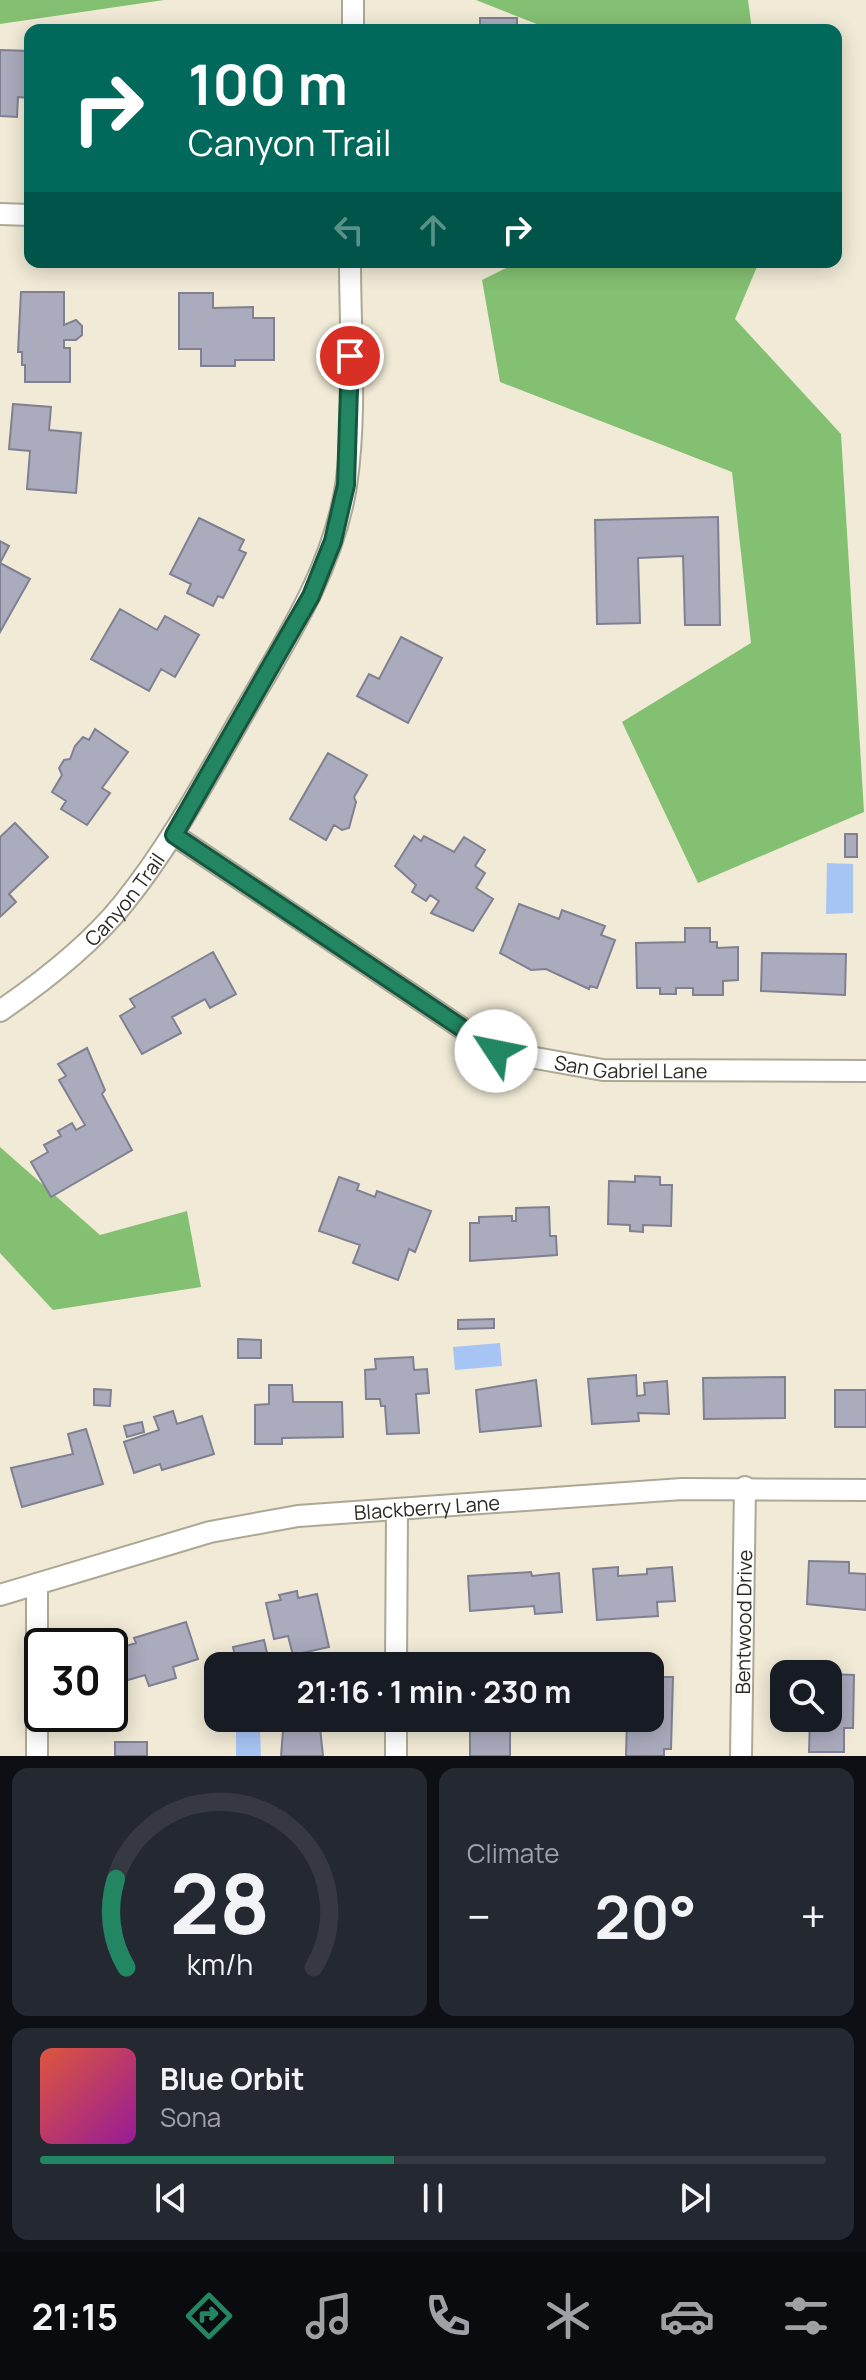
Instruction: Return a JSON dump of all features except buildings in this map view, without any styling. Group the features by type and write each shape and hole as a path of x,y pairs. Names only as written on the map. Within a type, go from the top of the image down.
{"street":[{"path":"353,0 353,24"},
{"path":"0,214 24,215"},
{"name":"Canyon Trail","path":"0,1011 49,977 121,906 174,835 311,596 333,541 346,485 351,419 350,268"},
{"name":"San Gabriel Lane","path":"174,835 496,1051 603,1070 866,1071"},
{"name":"Blackberry Lane","path":"0,1595 210,1532 298,1516 745,1487 866,1490"},
{"name":"Bentwood Drive","path":"741,1756 745,1487"},
{"path":"396,1652 397,1511"},
{"path":"37,1584 37,1756"},
{"path":"396,1732 396,1756"}],"green space":[{"path":"0,0 164,0 0,24"},
{"path":"476,0 748,0 751,24 537,24"},
{"path":"506,268 756,268 735,319 841,434 864,812 698,883 622,722 751,643 732,472 500,382 482,280"},
{"path":"0,1147 100,1235 187,1211 201,1287 53,1310 0,1253"}],"water":[{"path":"827,863 853,864 853,913 826,914"},
{"path":"500,1343 502,1366 455,1370 453,1347"},
{"path":"236,1732 260,1732 261,1756 236,1756"}],"route":[{"path":"350,356 351,419 346,485 333,541 311,596 174,835 496,1051"}]}
